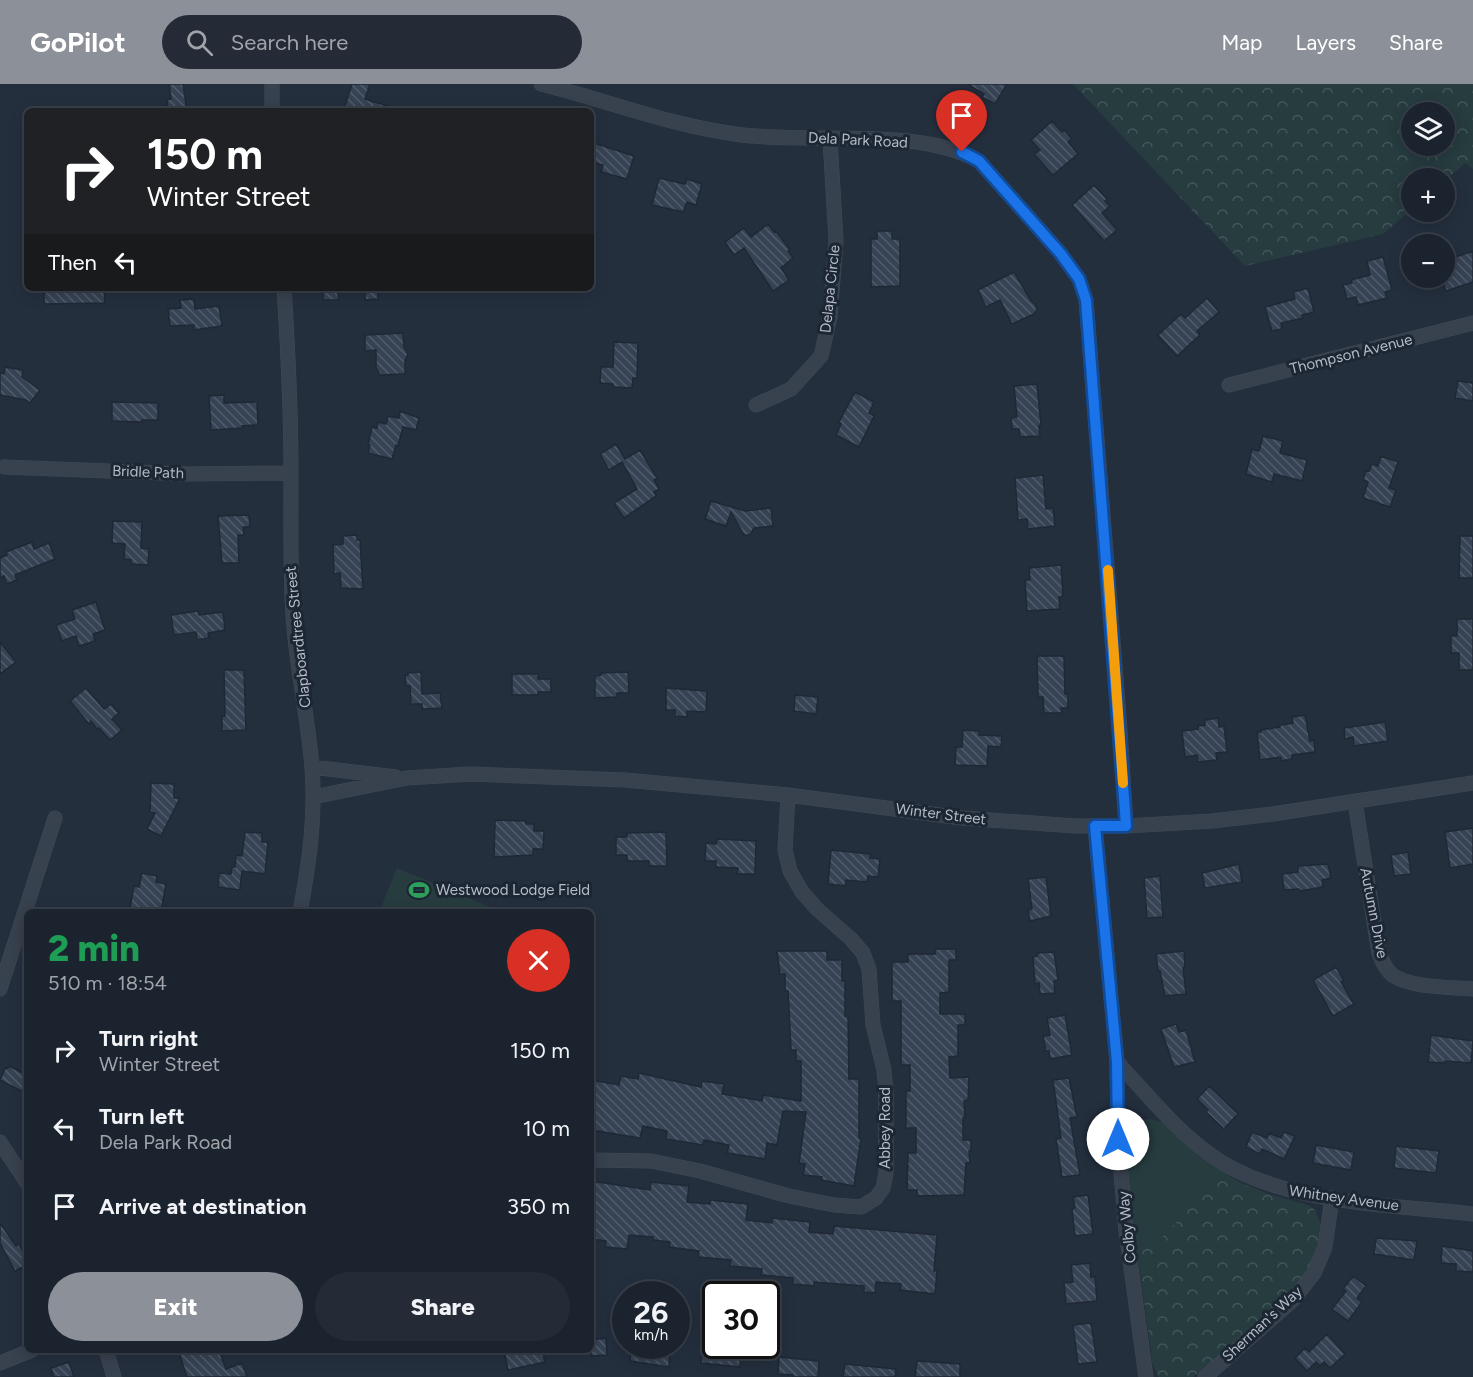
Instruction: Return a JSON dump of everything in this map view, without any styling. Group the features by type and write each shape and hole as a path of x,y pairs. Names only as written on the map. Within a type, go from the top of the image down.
{"street":[{"path":"272,84 272,108"},
{"name":"Dela Park Road","path":"541,84 702,129 738,135 883,139 942,146 962,152 979,161 1061,254 1079,279 1086,300 1126,826"},
{"name":"Delapa Circle","path":"756,405 791,389 821,356 830,317 836,240 830,139"},
{"name":"Clapboardtree Street","path":"284,291 288,351 291,474 290,559 293,620 314,797 308,868 301,909"},
{"name":"Thompson Avenue","path":"1229,386 1473,323"},
{"name":"Bridle Path","path":"4,467 187,474 291,474"},
{"name":"Winter Street","path":"312,767 407,778"},
{"name":"Winter Street","path":"314,797 407,778 471,774 615,780 788,795 962,818 1075,826 1126,826 1212,821 1355,802 1473,783"},
{"name":"Abbey Road","path":"594,1160 660,1163 700,1171 789,1196 834,1205 861,1207 876,1197 883,1188 886,1173 886,1092 884,1070 873,1025 869,969 863,953 851,939 816,909 790,871 785,850 788,795"},
{"name":"Autumn Drive","path":"1355,802 1379,953 1384,966 1393,976 1412,983 1473,989"},
{"path":"26,909 55,818"},
{"name":"Colby Way","path":"1095,826 1117,1062 1120,1162 1126,1231 1146,1377"},
{"path":"0,989 24,914"},
{"name":"Whitney Avenue","path":"1117,1062 1179,1128 1208,1154 1241,1174 1273,1186 1332,1198 1473,1214"},
{"path":"0,1142 24,1178"},
{"name":"Sherman's Way","path":"1205,1377 1294,1299 1314,1273 1325,1247 1332,1198"},
{"path":"0,1363 25,1353"},
{"path":"107,1353 115,1377"},
{"path":"115,1377 117,1353"}],"green space":[{"path":"1073,84 1473,84 1473,169 1465,163 1455,172 1455,168 1401,168 1401,219 1383,234 1245,266"},
{"name":"Westwood Lodge Field","path":"397,868 495,909 380,909"},
{"path":"1150,1119 1166,1123 1199,1156 1239,1182 1268,1194 1308,1205 1315,1210 1321,1226 1193,1377 1159,1377 1153,1365 1131,1210 1126,1151 1129,1132 1141,1120"},
{"path":"1219,1170 1239,1182 1268,1194 1308,1205 1315,1210 1321,1226 1319,1249 1312,1266 1287,1299 1193,1377 1159,1377 1153,1365 1137,1247 1157,1242 1187,1212 1207,1176"}],"building":[{"path":"169,84 183,84 187,108 168,108 167,100 171,99"},
{"path":"352,84 370,84 365,99 394,108 344,108"},
{"path":"967,84 1007,84 995,104 982,97 984,94"},
{"path":"1052,121 1072,139 1068,142 1078,154 1053,175 1034,154 1040,150 1031,140"},
{"path":"594,143 634,156 627,179 601,172 603,165 594,163"},
{"path":"659,178 685,184 687,179 702,184 696,205 687,202 683,212 652,205"},
{"path":"1094,185 1107,199 1105,201 1110,206 1102,213 1117,230 1104,241 1072,205"},
{"path":"768,224 790,250 788,251 793,258 781,268 789,280 773,291 744,248 734,255 725,242 744,228 751,237"},
{"path":"877,231 892,231 892,239 900,239 900,286 871,287 871,239 877,239"},
{"path":"1473,251 1473,282 1455,288 1455,257"},
{"path":"1383,257 1392,290 1385,292 1387,298 1358,305 1356,297 1347,299 1343,285 1352,283 1351,280 1370,275 1367,261"},
{"path":"1014,272 1037,310 1034,314 1012,324 1000,300 986,307 978,290"},
{"path":"1308,288 1314,312 1302,315 1303,318 1281,323 1282,329 1272,331 1265,307 1295,299 1293,292"},
{"path":"44,291 104,291 105,303 44,304"},
{"path":"323,291 338,291 339,300 323,300"},
{"path":"365,291 378,291 378,299 365,300"},
{"path":"1207,298 1219,312 1197,331 1200,335 1177,356 1158,335 1181,314 1185,318"},
{"path":"194,299 195,309 219,306 222,326 194,330 194,325 170,326 168,309 181,308 180,300"},
{"path":"403,333 404,347 408,354 405,361 405,374 380,375 376,368 376,350 365,351 365,335"},
{"path":"614,342 638,343 637,378 633,378 632,388 613,387 613,384 600,383 601,367 613,367"},
{"path":"5,367 23,370 22,377 40,390 30,403 26,400 0,395 0,373 4,374"},
{"path":"1458,381 1473,383 1473,401 1455,398"},
{"path":"1037,384 1040,436 1020,437 1019,429 1012,429 1011,418 1017,417 1014,386"},
{"path":"855,392 874,402 869,413 874,416 859,447 836,435 841,424 839,422"},
{"path":"224,395 224,403 257,402 258,425 211,430 209,396"},
{"path":"112,402 158,403 158,420 112,421"},
{"path":"400,411 419,418 416,430 403,427 392,459 368,453 372,427 377,428 378,422 386,424 388,416 399,418"},
{"path":"1263,436 1283,441 1280,453 1307,460 1302,481 1274,474 1272,482 1246,474 1252,449 1259,451"},
{"path":"616,444 625,459 640,450 657,478 654,480 659,489 654,492 656,496 624,518 614,503 637,489 622,462 609,470 600,454"},
{"path":"1381,456 1398,462 1389,488 1396,490 1390,507 1363,498 1368,482 1363,480 1366,470 1369,471 1372,464 1378,466"},
{"path":"1043,475 1046,509 1053,508 1055,526 1028,529 1027,519 1018,520 1015,478"},
{"path":"711,501 745,511 771,508 773,526 754,528 750,535 744,535 731,512 726,526 705,519"},
{"path":"249,515 250,527 243,527 244,535 238,535 239,563 222,563 218,516"},
{"path":"113,521 142,522 141,548 149,549 148,565 131,564 131,560 124,559 125,544 112,543"},
{"path":"357,535 357,540 360,540 363,589 341,588 340,573 334,574 333,545 343,544 343,536"},
{"path":"1460,536 1473,536 1473,578 1459,578"},
{"path":"32,542 34,549 49,543 55,559 15,575 17,580 7,584 4,576 0,578 0,558 7,555 6,552"},
{"path":"1061,565 1063,596 1059,597 1060,609 1027,611 1025,580 1030,580 1029,568"},
{"path":"96,602 105,630 93,634 95,641 79,646 76,636 62,641 56,625 75,619 72,610"},
{"path":"198,611 199,615 223,612 225,630 208,633 209,638 197,640 196,632 174,635 171,615"},
{"path":"1457,619 1473,619 1473,670 1459,670 1459,653 1451,653 1451,636 1457,636"},
{"path":"0,642 16,662 0,674"},
{"path":"1037,656 1064,656 1065,694 1068,694 1068,708 1061,708 1062,713 1044,713 1043,697 1038,697"},
{"path":"224,670 244,670 246,730 222,731 222,716 225,716"},
{"path":"421,672 422,694 440,693 442,708 422,709 422,704 411,704 410,686 406,686 405,675"},
{"path":"628,672 629,693 617,693 617,697 595,698 595,676 601,673"},
{"path":"512,674 538,674 538,679 551,679 551,692 538,692 538,695 512,695"},
{"path":"86,688 104,709 111,704 119,713 112,719 122,730 110,740 91,721 89,724 70,701"},
{"path":"666,688 707,691 706,712 687,711 687,717 675,716 675,710 666,710"},
{"path":"795,695 818,697 816,714 794,711"},
{"path":"1305,715 1310,741 1314,740 1315,752 1292,755 1292,759 1281,761 1281,757 1260,760 1257,732 1293,723 1292,717"},
{"path":"1218,718 1219,727 1224,726 1227,752 1216,753 1217,760 1198,762 1197,755 1185,757 1182,731 1198,729 1198,726 1205,725 1205,720"},
{"path":"1385,722 1388,741 1354,746 1353,737 1345,739 1344,728"},
{"path":"963,730 979,731 979,735 1002,736 1001,747 988,746 987,766 955,765 956,747 962,747"},
{"path":"151,783 174,784 174,798 180,798 161,836 147,829 155,813 150,812"},
{"path":"495,820 526,821 526,824 534,824 534,831 544,831 543,849 533,849 533,855 494,857"},
{"path":"1473,828 1473,864 1450,868 1445,832"},
{"path":"245,832 262,833 262,842 268,842 265,874 242,871 240,890 218,887 219,873 231,874 232,867 235,867 236,855 242,856"},
{"path":"666,832 667,866 649,866 649,861 627,861 627,855 616,855 616,837 627,837 627,833"},
{"path":"717,839 756,841 755,874 737,874 738,868 716,867 716,861 705,861 706,843 716,844"},
{"path":"831,850 870,854 870,858 880,859 878,877 868,876 867,882 846,880 845,886 828,884"},
{"path":"1408,852 1411,874 1394,876 1391,855"},
{"path":"1239,864 1242,882 1205,888 1202,873"},
{"path":"1328,864 1331,878 1322,880 1323,887 1300,891 1299,889 1284,890 1282,874 1298,872 1298,866"},
{"path":"142,873 157,876 156,882 166,884 162,909 130,909 134,886 139,887"},
{"path":"1160,876 1163,917 1147,918 1144,878"},
{"path":"1046,877 1051,916 1030,921 1028,910 1032,909 1028,879"},
{"path":"935,949 956,949 956,960 949,960 949,992 940,993 940,1014 965,1014 965,1025 958,1025 958,1056 949,1057 950,1078 969,1077 968,1100 964,1101 963,1140 971,1140 971,1151 969,1151 970,1163 966,1163 964,1195 917,1196 917,1190 907,1190 908,1153 916,1153 916,1128 906,1128 906,1091 910,1091 910,1065 901,1065 901,1001 892,1001 892,962 908,962 908,954 935,954"},
{"path":"777,951 827,951 827,960 842,960 842,981 845,981 845,1016 848,1016 849,1079 859,1079 859,1138 861,1138 854,1186 821,1180 822,1177 803,1175 805,1164 799,1163 806,1112 783,1111 777,1145 767,1143 765,1159 727,1153 729,1145 704,1140 703,1145 666,1139 667,1131 643,1126 640,1138 594,1130 594,1081 619,1085 621,1076 638,1079 639,1073 701,1087 702,1081 724,1084 722,1094 762,1101 763,1095 801,1101 801,1061 796,1061 796,1050 791,1050 788,991 785,991 785,974 780,974"},
{"path":"1184,951 1186,994 1165,996 1156,954"},
{"path":"1054,952 1058,980 1054,981 1055,993 1040,994 1039,983 1035,984 1033,957 1037,956 1037,953"},
{"path":"1336,967 1344,981 1341,982 1354,1004 1333,1016 1313,980"},
{"path":"1065,1015 1072,1055 1050,1059 1043,1036 1050,1035 1047,1018"},
{"path":"1176,1024 1179,1032 1186,1030 1195,1062 1174,1067 1161,1029"},
{"path":"1431,1035 1473,1041 1471,1063 1428,1062"},
{"path":"9,1066 24,1074 24,1092 0,1080 6,1067"},
{"path":"1069,1078 1077,1117 1070,1118 1080,1175 1062,1177 1056,1139 1061,1138 1053,1080"},
{"path":"1209,1086 1238,1114 1224,1129 1206,1112 1208,1110 1197,1099"},
{"path":"1252,1132 1267,1138 1269,1133 1281,1138 1284,1132 1295,1136 1284,1159 1262,1149 1260,1154 1246,1147"},
{"path":"1316,1145 1354,1152 1351,1170 1313,1163"},
{"path":"1396,1146 1439,1151 1436,1173 1394,1168"},
{"path":"594,1181 650,1190 651,1182 689,1186 687,1202 710,1204 710,1200 748,1204 746,1220 772,1223 772,1218 810,1222 809,1232 833,1234 834,1226 937,1235 935,1294 900,1290 901,1284 876,1282 875,1293 864,1292 864,1286 814,1282 814,1286 793,1284 793,1278 761,1275 762,1269 730,1266 731,1260 698,1257 699,1251 669,1247 670,1242 653,1240 653,1237 629,1235 627,1249 605,1247 606,1241 594,1239"},
{"path":"1088,1195 1093,1234 1075,1236 1073,1197"},
{"path":"0,1223 16,1246 19,1244 24,1254 24,1266 15,1271 0,1243"},
{"path":"1376,1238 1417,1241 1414,1260 1374,1254"},
{"path":"1442,1246 1473,1251 1473,1272 1456,1271 1456,1264 1441,1263"},
{"path":"1090,1263 1091,1277 1095,1277 1097,1301 1066,1304 1064,1283 1073,1282 1071,1265"},
{"path":"1353,1276 1366,1286 1357,1298 1362,1302 1348,1321 1332,1309 1346,1291 1343,1289"},
{"path":"1091,1323 1097,1362 1078,1364 1073,1325"},
{"path":"1327,1334 1345,1354 1330,1368 1324,1362 1320,1366 1316,1362 1307,1371 1295,1358 1305,1348 1309,1352"},
{"path":"606,1338 607,1355 591,1356 591,1353 594,1353 594,1340"},
{"path":"179,1353 220,1353 226,1369 242,1363 247,1377 187,1377"},
{"path":"505,1353 543,1353 545,1362 508,1370"},
{"path":"702,1354 702,1359 740,1359 740,1367 701,1363"},
{"path":"780,1357 819,1361 818,1377 793,1377 793,1375 778,1374"},
{"path":"630,1359 669,1359 669,1367 630,1361"},
{"path":"917,1361 960,1364 960,1377 915,1377"},
{"path":"69,1362 74,1377 54,1377 51,1368"},
{"path":"845,1364 896,1369 895,1377 843,1377"}],"slow traffic":[{"path":"1108,570 1123,783"}],"place":[{"name":"Westwood Lodge Field","path":"419,890"}],"route":[{"path":"962,152 979,161 1061,254 1079,279 1086,300 1126,826 1095,826 1117,1062 1118,1139"}]}
